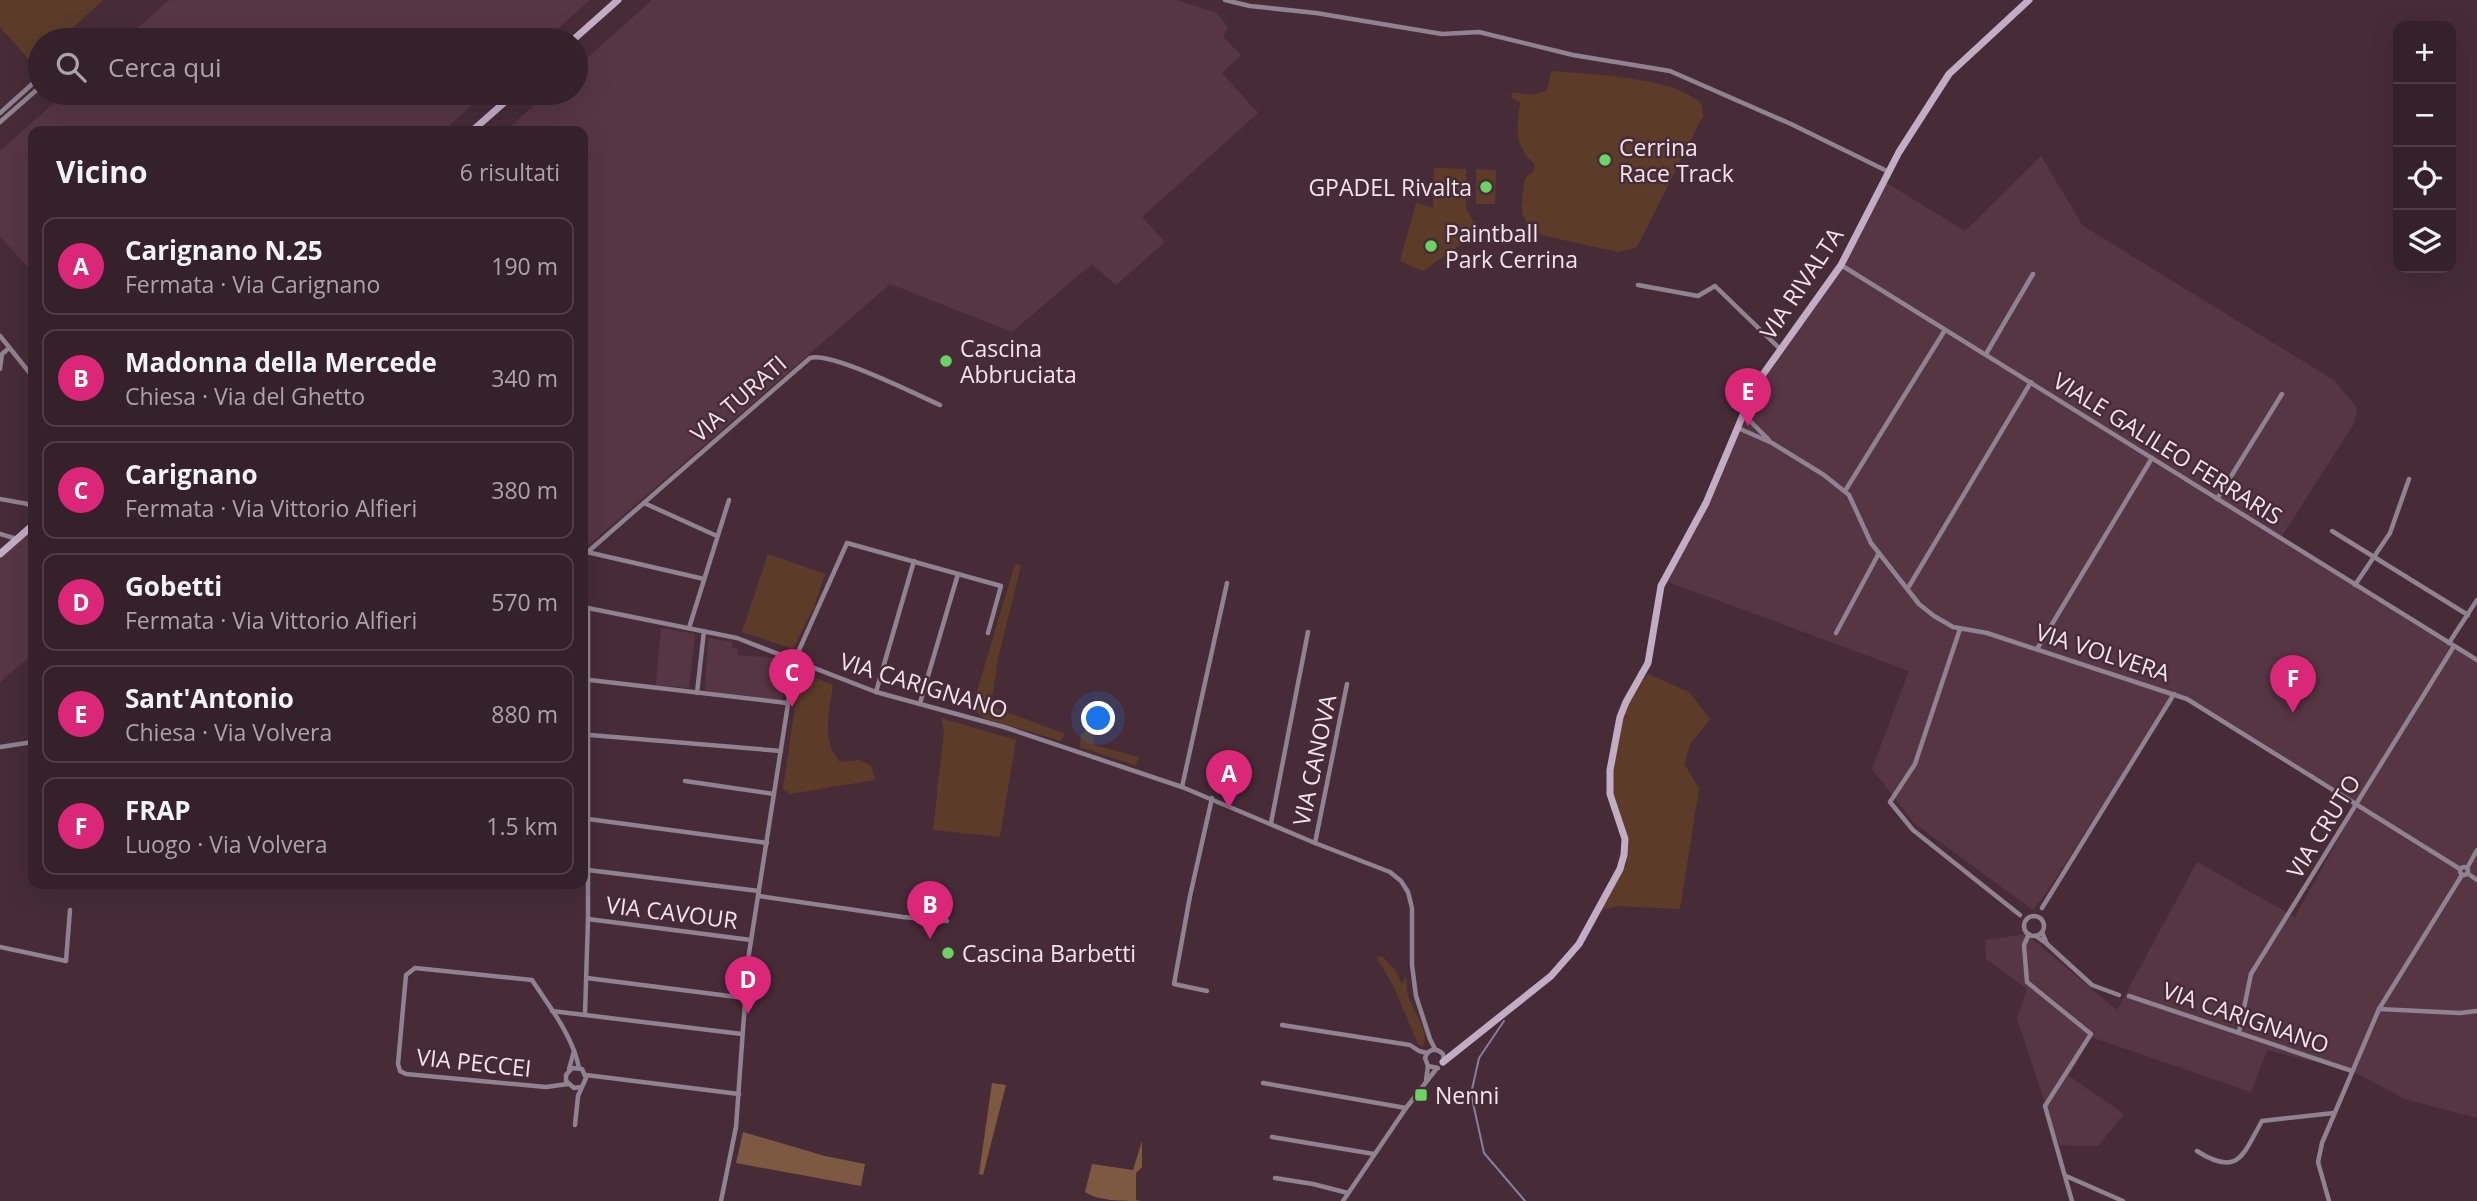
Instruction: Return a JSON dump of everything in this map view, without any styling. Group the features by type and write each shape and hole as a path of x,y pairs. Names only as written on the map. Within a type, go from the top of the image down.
{"street":[{"path":"586,28 618,0"},
{"path":"1225,0 1442,34 1479,32 1573,55 1670,71 1791,124 1889,172"},
{"name":"VIA RIVALTA","path":"1441,1062 1455,1054 1551,976 1579,944 1620,869 1624,855 1625,839 1610,794 1610,770 1620,717 1648,663 1664,578 1706,503 1756,384 1842,265 1905,142 1949,74 2029,0"},
{"path":"0,113 28,88"},
{"path":"0,122 28,98"},
{"path":"478,126 501,105"},
{"name":"VIALE GALILEO FERRARIS","path":"1842,265 2477,660"},
{"path":"1986,354 2033,274"},
{"path":"1638,285 1698,296 1716,286 1780,349"},
{"path":"1844,491 1945,330"},
{"path":"0,336 28,371"},
{"path":"0,369 2,355 9,348"},
{"name":"VIA TURATI","path":"588,551 810,358 815,356 864,372 940,405"},
{"path":"1908,589 2031,382"},
{"path":"2217,499 2282,394"},
{"name":"VIA VOLVERA","path":"1744,415 1772,443"},
{"name":"VIA VOLVERA","path":"1738,428 1772,443 1824,475 1853,499 1868,538 1879,553 1919,604 1948,625 1987,633 2174,694 2208,711 2477,880"},
{"path":"2037,649 2152,458"},
{"path":"2356,585 2390,533 2409,479"},
{"path":"0,499 28,506"},
{"path":"689,628 729,500"},
{"path":"644,503 717,536"},
{"path":"0,554 28,529"},
{"path":"2332,531 2468,615"},
{"path":"0,534 17,539"},
{"path":"721,1201 736,1128 751,940 795,659 847,543 1001,586 988,633"},
{"path":"1836,633 1879,553"},
{"path":"588,555 704,579"},
{"path":"876,692 914,561"},
{"path":"920,703 958,574"},
{"path":"1182,787 1227,583"},
{"name":"VIA CRUTO","path":"2239,1032 2251,974 2357,805 2477,600"},
{"name":"VIA CARIGNANO","path":"588,608 737,638 876,692 1004,727 1182,787 1390,872 1401,881 1408,892 1412,908 1412,965 1416,996 1431,1051 1426,1081"},
{"path":"1959,629 1915,764 1890,802 1913,830 2020,915 2025,922 2025,930 2047,944 2092,985 2119,995"},
{"path":"697,693 704,631"},
{"path":"1271,823 1308,632"},
{"path":"588,656 588,746"},
{"path":"589,680 787,703"},
{"name":"VIA CANOVA","path":"1315,843 1347,684"},
{"path":"2025,922 2042,908 2174,694"},
{"path":"589,735 781,751"},
{"path":"0,747 28,743"},
{"path":"685,781 774,794"},
{"path":"1207,991 1174,984 1212,798"},
{"path":"584,1014 587,978 588,809"},
{"path":"589,819 767,843"},
{"path":"2329,1201 2318,1162 2322,1143 2334,1114 2379,1009 2477,850"},
{"path":"589,870 902,917 947,921"},
{"path":"2042,908 2042,932 2047,944"},
{"path":"0,947 66,961 70,911"},
{"path":"2020,915 2042,920"},
{"name":"VIA CAVOUR","path":"588,919 751,940"},
{"path":"2042,932 2032,935 2024,945 2027,982 2091,1034 2045,1106 2072,1201"},
{"name":"VIA PECCEI","path":"568,1084 557,1087 406,1074 400,1071 398,1064 406,975 415,968 532,980 574,1051 579,1068"},
{"path":"587,978 745,998"},
{"name":"VIA CARIGNANO","path":"2129,996 2352,1072"},
{"path":"2379,1009 2477,1012"},
{"path":"552,1011 742,1034"},
{"path":"1282,1024 1410,1045 1419,1051 1427,1063 1441,1062"},
{"path":"574,1051 565,1078 578,1096"},
{"path":"1343,1201 1441,1062 1441,1052 1419,1051"},
{"path":"569,1069 579,1068 586,1077"},
{"path":"586,1077 739,1094"},
{"path":"575,1125 578,1096 586,1077"},
{"name":"VIA PECCEI","path":"557,1087 565,1078"},
{"path":"1264,1083 1406,1108"},
{"path":"574,1088 581,1087"},
{"path":"2197,1151 2215,1162 2232,1161 2248,1150 2262,1121 2334,1114"},
{"path":"1272,1137 1374,1154"},
{"path":"2066,1175 2123,1201"},
{"path":"1275,1178 1348,1193"}],"shaded area":[{"path":"0,0 103,0 72,28 28,28 28,58 0,27"},
{"path":"169,0 590,0 558,28 138,28"},
{"path":"652,0 1176,0 1217,13 1228,28 1223,37 1241,55 1222,73 1258,113 1142,217 1165,242 1116,285 1092,264 1012,332 890,284 588,546 588,126 511,126 534,105 588,105 588,57"},
{"name":"Cerrina Race Track","path":"1551,71 1606,75 1649,82 1685,93 1701,104 1703,116 1637,247 1618,252 1541,235 1524,217 1522,203 1525,178 1534,171 1535,165 1520,143 1520,102 1511,98 1512,92 1531,95 1547,91"},
{"path":"52,105 472,105 449,126 28,126"},
{"path":"28,126 28,267 0,236 0,151"},
{"path":"2041,156 2083,226 2335,381 2357,408 2355,422 2280,539 2477,659 2477,1118 2405,1099 2352,1071 2267,1050 2251,1092 2091,1037 2069,1076 2124,1114 2098,1146 2059,1145 2017,1018 2027,989 1986,959 1985,940 2026,934 2117,1010 2197,862 2295,917 2357,805 2174,694 2033,910 1914,823 1872,769 1909,671 1668,582 1767,367 1841,265 1885,182 1965,231"},
{"name":"Paintball Park Cerrina","path":"1434,168 1466,169 1466,209 1479,231 1423,271 1400,261 1416,203 1433,208"},
{"name":"GPADEL Rivalta","path":"1476,169 1496,170 1495,204 1476,204"},
{"path":"28,529 28,658 0,682 0,554"},
{"path":"768,554 825,574 814,607 793,649 742,632"},
{"path":"1015,564 1021,565 998,658 991,706 1065,734 1061,741 984,718 972,708"},
{"path":"661,628 695,634 689,688 656,685"},
{"path":"708,638 732,642 732,648 738,649 738,655 780,659 775,688 784,689 782,700 705,691"},
{"path":"800,672 833,685 828,726 830,745 840,762 860,760 871,766 875,780 790,794 783,789"},
{"path":"1648,674 1689,692 1710,719 1690,744 1684,764 1699,789 1680,909 1617,906 1598,911 1626,865 1629,843 1612,788 1613,768 1620,726 1631,696"},
{"path":"941,718 1016,740 1000,837 933,830 944,730"},
{"path":"1090,727 1094,737 1093,745 1139,757 1135,765 1080,747 1081,734"},
{"path":"1382,956 1395,970 1402,984 1406,975 1407,992 1424,1033 1423,1046 1418,1044 1393,985 1376,957"},
{"path":"992,1083 1006,1085 983,1175 979,1174"},
{"path":"743,1132 825,1156 865,1164 861,1186 736,1163"},
{"path":"1142,1141 1142,1167 1136,1173 1136,1200 1141,1201 1104,1199 1085,1192 1092,1164 1133,1170"}],"waterway":[{"path":"1504,1021 1479,1058 1471,1094 1484,1153 1525,1201"}],"place":[{"name":"Cerrina Race Track","path":"1605,160"},
{"name":"GPADEL Rivalta","path":"1486,187"},
{"name":"Paintball Park Cerrina","path":"1431,246"},
{"name":"Cascina Abbruciata","path":"946,361"},
{"name":"Sant'Antonio","path":"1748,426"},
{"name":"Carignano","path":"792,707"},
{"name":"FRAP","path":"2293,713"},
{"name":"Carignano N.25","path":"1229,808"},
{"name":"Madonna della Mercede","path":"930,939"},
{"name":"Cascina Barbetti","path":"948,953"},
{"name":"Gobetti","path":"748,1014"},
{"name":"Nenni","path":"1421,1095"}]}
